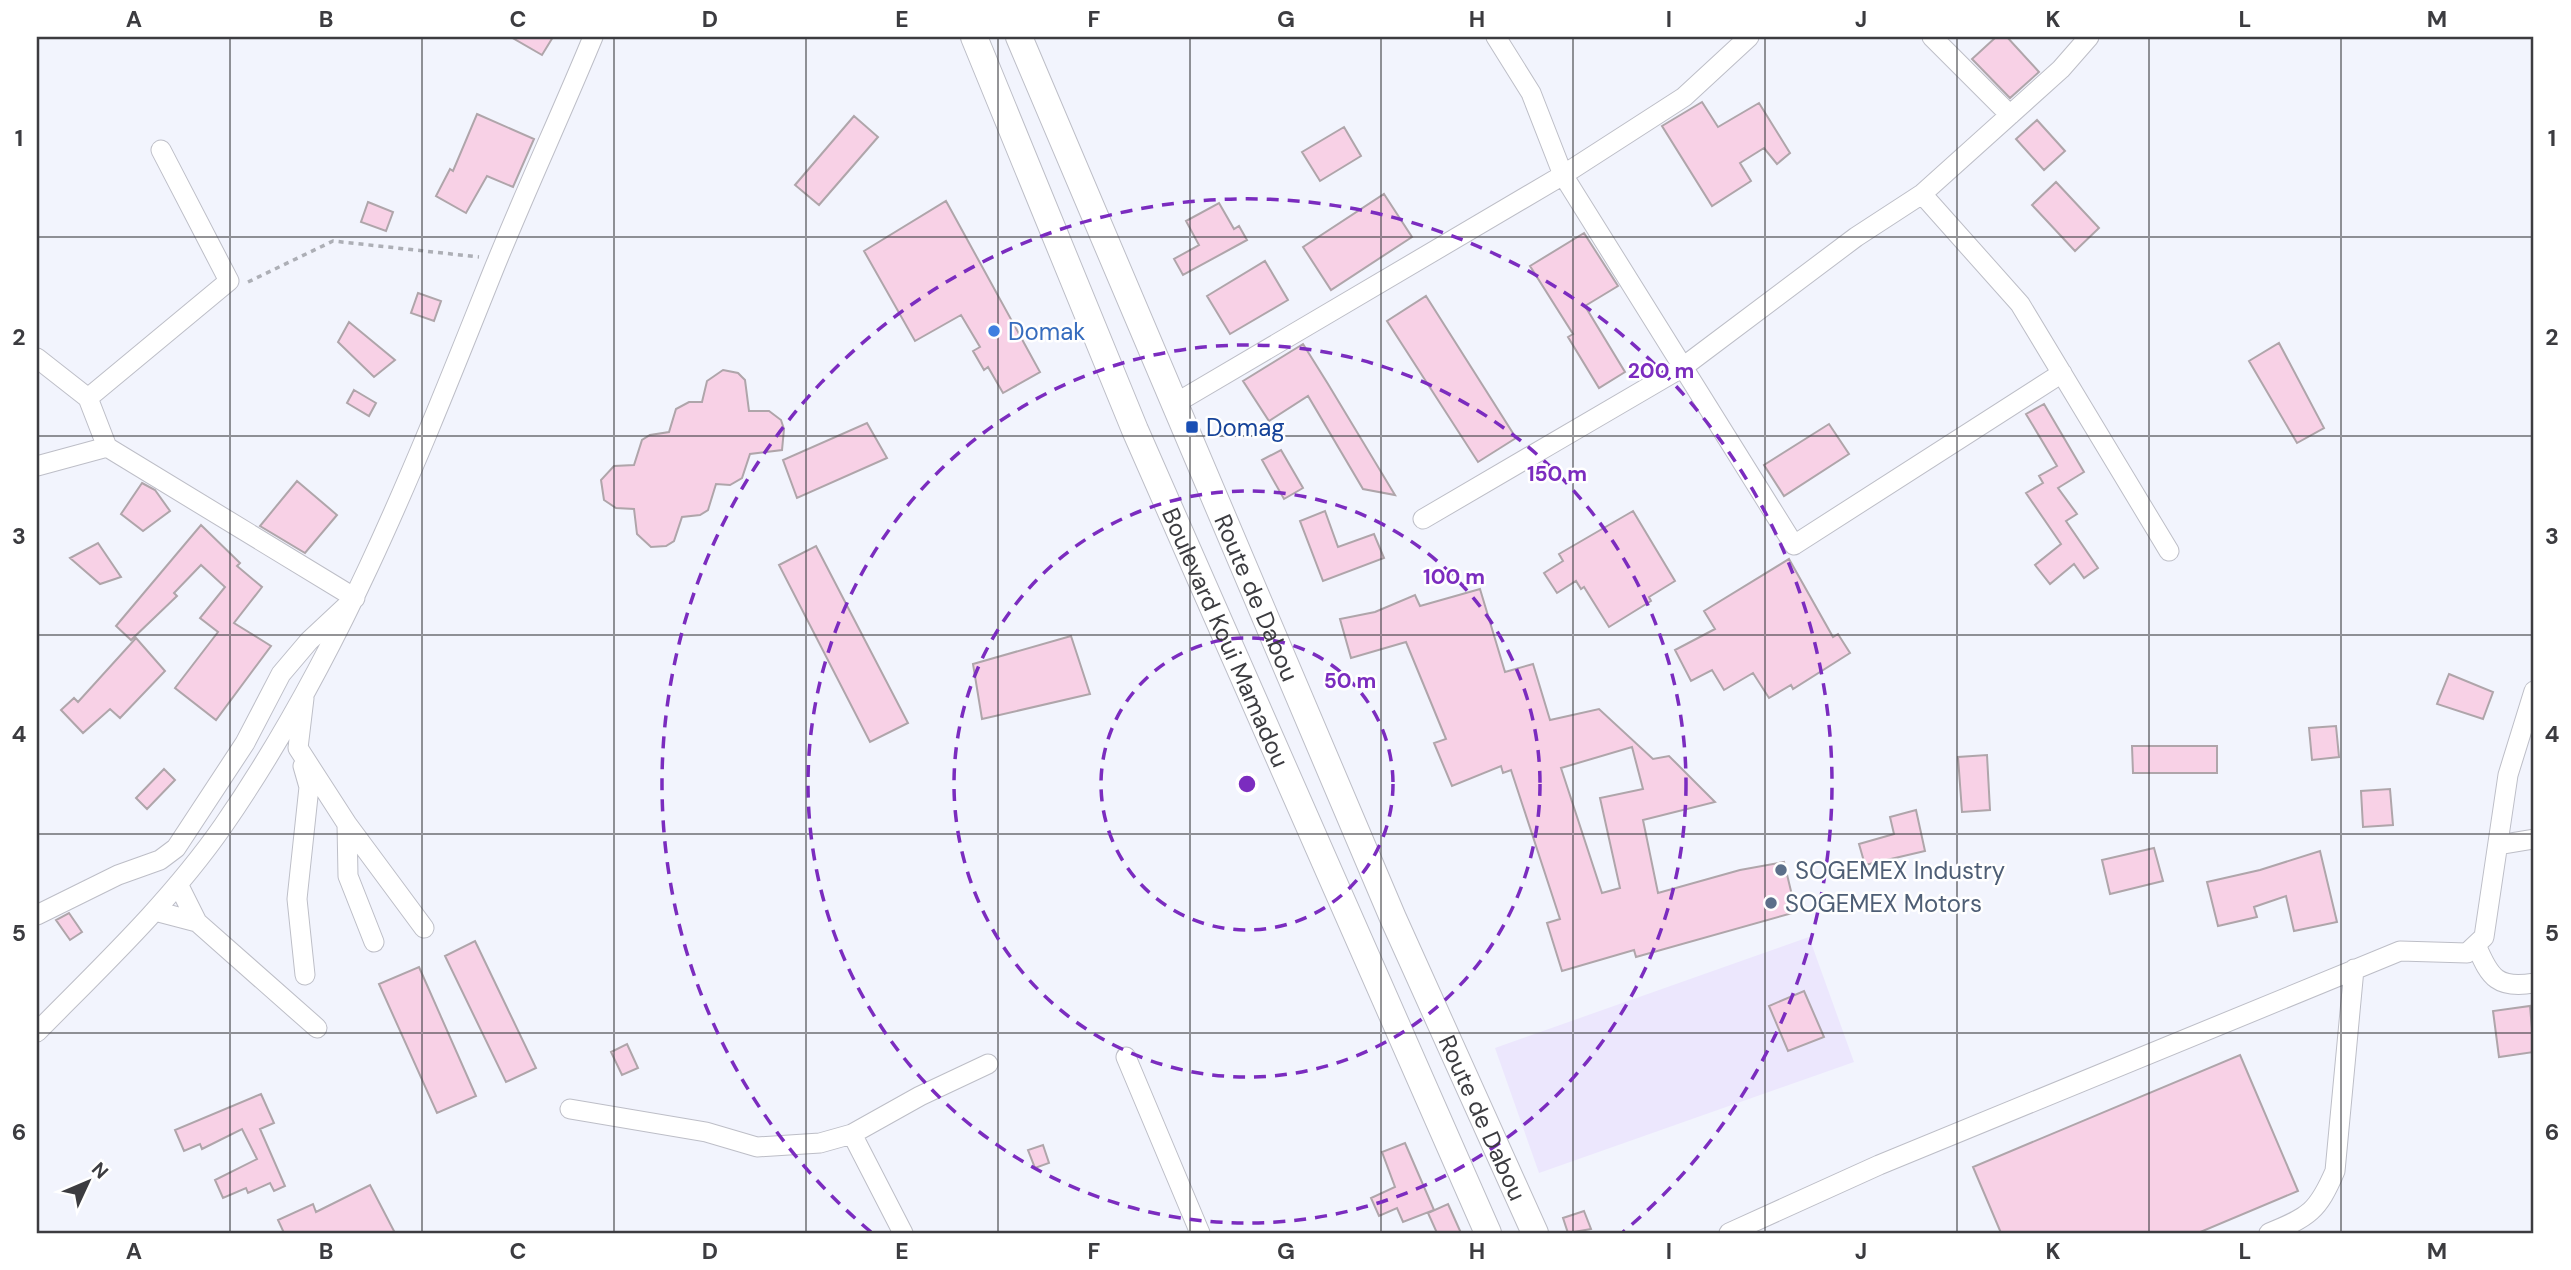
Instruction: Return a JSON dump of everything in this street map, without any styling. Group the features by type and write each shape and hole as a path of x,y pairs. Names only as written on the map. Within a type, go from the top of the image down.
{"main road":[{"name":"Boulevard Koui Mamadou","path":"974,37 1135,430 1488,1233"},
{"name":"Route de Dabou","path":"1019,37 1393,918 1535,1233"}],"street":[{"path":"37,1031 178,884 223,825 305,691 355,598 414,471 498,260 593,37"},
{"path":"1496,37 1531,93 1563,175 1794,545 2062,373"},
{"path":"1176,403 1563,175 1684,97 1749,37"},
{"path":"1932,37 2010,115"},
{"path":"1423,519 1683,367 1856,237 1922,194 2061,69 2089,37"},
{"path":"88,398 229,281 161,150"},
{"path":"1922,194 2020,304 2169,551"},
{"path":"37,358 88,398 107,447 355,598"},
{"path":"37,466 107,447"},
{"path":"37,915 118,875 160,860 176,848 245,743 281,674 309,641 355,598"},
{"path":"305,691 298,748 309,787 297,899 305,975"},
{"path":"1729,1233 1879,1165 2400,951 2467,953 2477,947 2484,937 2508,775 2534,691"},
{"path":"298,748 346,824 424,928"},
{"path":"346,824 348,876 374,942"},
{"path":"2498,845 2534,839"},
{"path":"178,884 197,922 317,1028"},
{"path":"155,911 197,922"},
{"path":"2477,947 2488,974 2501,982 2516,986 2534,984"},
{"path":"2269,1233 2304,1227 2322,1201 2335,1171 2354,969"},
{"path":"1126,1057 1200,1233"},
{"path":"570,1109 706,1132 757,1147 820,1143 852,1134 920,1096 988,1064"},
{"path":"852,1134 903,1233"}],"path":[{"path":"246,283 333,242 498,260"}],"shaded area":[{"path":"1809,937 1854,1062 1539,1173 1495,1048"}],"building":[{"path":"511,37 553,37 542,55"},
{"path":"1996,37 2007,37 2039,72 2010,98 1972,59"},
{"path":"1702,102 1718,127 1759,103 1790,153 1777,164 1764,148 1740,163 1751,181 1712,206 1662,126"},
{"path":"477,114 534,139 513,187 487,176 466,213 436,196 450,169 453,171"},
{"path":"854,116 878,137 819,205 795,185"},
{"path":"2037,120 2065,151 2044,170 2016,139"},
{"path":"1344,127 1361,156 1320,181 1302,152"},
{"path":"2056,182 2099,228 2075,251 2032,205"},
{"path":"1384,194 1412,237 1331,290 1303,247"},
{"path":"946,201 1040,372 1003,393 988,367 984,370 973,351 980,347 961,315 915,341 864,251"},
{"path":"368,202 393,212 386,231 361,222"},
{"path":"1219,203 1234,229 1239,226 1247,240 1183,275 1174,259 1199,245 1186,221"},
{"path":"1584,233 1618,286 1585,306 1625,372 1599,388 1568,337 1573,334 1530,266"},
{"path":"1265,261 1288,300 1230,334 1207,296"},
{"path":"418,293 441,301 434,321 411,313"},
{"path":"1426,296 1516,438 1478,462 1387,321"},
{"path":"349,322 395,360 374,377 338,342"},
{"path":"2279,343 2324,428 2297,443 2249,361"},
{"path":"1303,344 1395,495 1363,489 1308,396 1269,421 1243,381"},
{"path":"723,370 738,373 745,380 749,411 769,411 781,420 784,429 782,450 750,454 742,478 730,485 716,484 708,510 700,515 682,517 674,541 666,546 651,547 637,534 634,509 616,508 604,500 601,480 614,466 634,465 642,440 650,435 669,432 676,409 689,402 702,402 707,381"},
{"path":"354,390 376,403 369,416 347,403"},
{"path":"2044,404 2084,472 2058,488 2077,514 2066,521 2098,568 2084,578 2074,564 2050,584 2035,565 2061,544 2026,493 2043,483 2039,476 2057,466 2026,414"},
{"path":"867,423 887,458 797,498 783,460"},
{"path":"1829,424 1849,454 1784,496 1764,465"},
{"path":"1281,450 1303,488 1284,499 1262,460"},
{"path":"297,481 337,515 305,553 260,526"},
{"path":"142,483 155,490 170,511 143,531 121,514"},
{"path":"1325,511 1338,547 1374,534 1384,558 1323,581 1300,521"},
{"path":"1633,511 1675,581 1649,597 1651,601 1609,627 1584,587 1581,589 1576,581 1557,593 1544,573 1563,561 1559,554"},
{"path":"201,525 240,563 237,566 262,587 234,623 271,646 216,720 175,688 218,632 200,618 225,587 201,565 174,593 177,596 131,640 116,626"},
{"path":"98,543 121,577 100,584 70,558"},
{"path":"816,546 908,723 870,742 779,565"},
{"path":"1789,559 1833,637 1838,634 1850,653 1793,689 1791,685 1769,698 1753,673 1724,690 1712,670 1691,681 1675,650 1715,629 1704,611"},
{"path":"1480,589 1505,672 1533,664 1550,720 1599,709 1653,759 1669,756 1715,802 1643,820 1658,893 1740,870 1784,862 1796,912 1636,957 1634,950 1562,971 1547,923 1560,919 1511,770 1503,773 1501,766 1452,786 1434,743 1446,739 1406,642 1351,658 1340,619 1375,612 1415,595 1420,606","holes":["1632,747 1643,789 1600,798 1620,888 1602,893 1561,768"]},
{"path":"1071,636 1090,694 982,719 973,664"},
{"path":"136,638 165,671 120,718 110,709 83,733 61,710 74,698 78,702"},
{"path":"2449,674 2493,692 2483,719 2437,704"},
{"path":"2336,726 2339,757 2312,760 2309,728"},
{"path":"2132,746 2217,746 2217,773 2133,773"},
{"path":"1987,755 1990,810 1962,812 1958,757"},
{"path":"164,769 175,780 147,809 136,798"},
{"path":"2390,789 2393,825 2363,827 2361,791"},
{"path":"1916,810 1925,851 1865,865 1859,844 1894,834 1890,817"},
{"path":"2154,848 2163,881 2110,894 2102,860"},
{"path":"2320,851 2337,922 2294,931 2286,896 2254,907 2257,917 2218,926 2207,882 2260,870"},
{"path":"69,913 82,932 70,940 56,920"},
{"path":"475,941 536,1068 506,1082 445,956"},
{"path":"419,967 476,1096 437,1113 379,984"},
{"path":"1804,991 1824,1037 1788,1051 1769,1006"},
{"path":"2530,1006 2534,1052 2499,1057 2493,1011"},
{"path":"627,1044 638,1068 622,1075 611,1052"},
{"path":"2240,1055 2298,1191 2198,1233 2001,1233 1973,1167"},
{"path":"261,1094 274,1123 260,1129 285,1186 274,1191 270,1183 248,1193 246,1188 223,1198 215,1180 257,1159 242,1129 202,1149 200,1144 184,1151 175,1130"},
{"path":"1405,1143 1434,1210 1403,1222 1397,1208 1379,1216 1371,1198 1395,1187 1382,1152"},
{"path":"1043,1145 1049,1163 1035,1168 1028,1150"},
{"path":"370,1185 395,1233 284,1233 278,1220 313,1204 316,1212"},
{"path":"1448,1204 1461,1233 1437,1233 1428,1213"},
{"path":"1584,1211 1591,1229 1568,1233 1563,1218"}],"place":[{"name":"Domak","path":"994,331"},
{"name":"Domag","path":"1192,427"},
{"name":"SOGEMEX Industry","path":"1781,870"},
{"name":"SOGEMEX Motors","path":"1771,903"}]}
